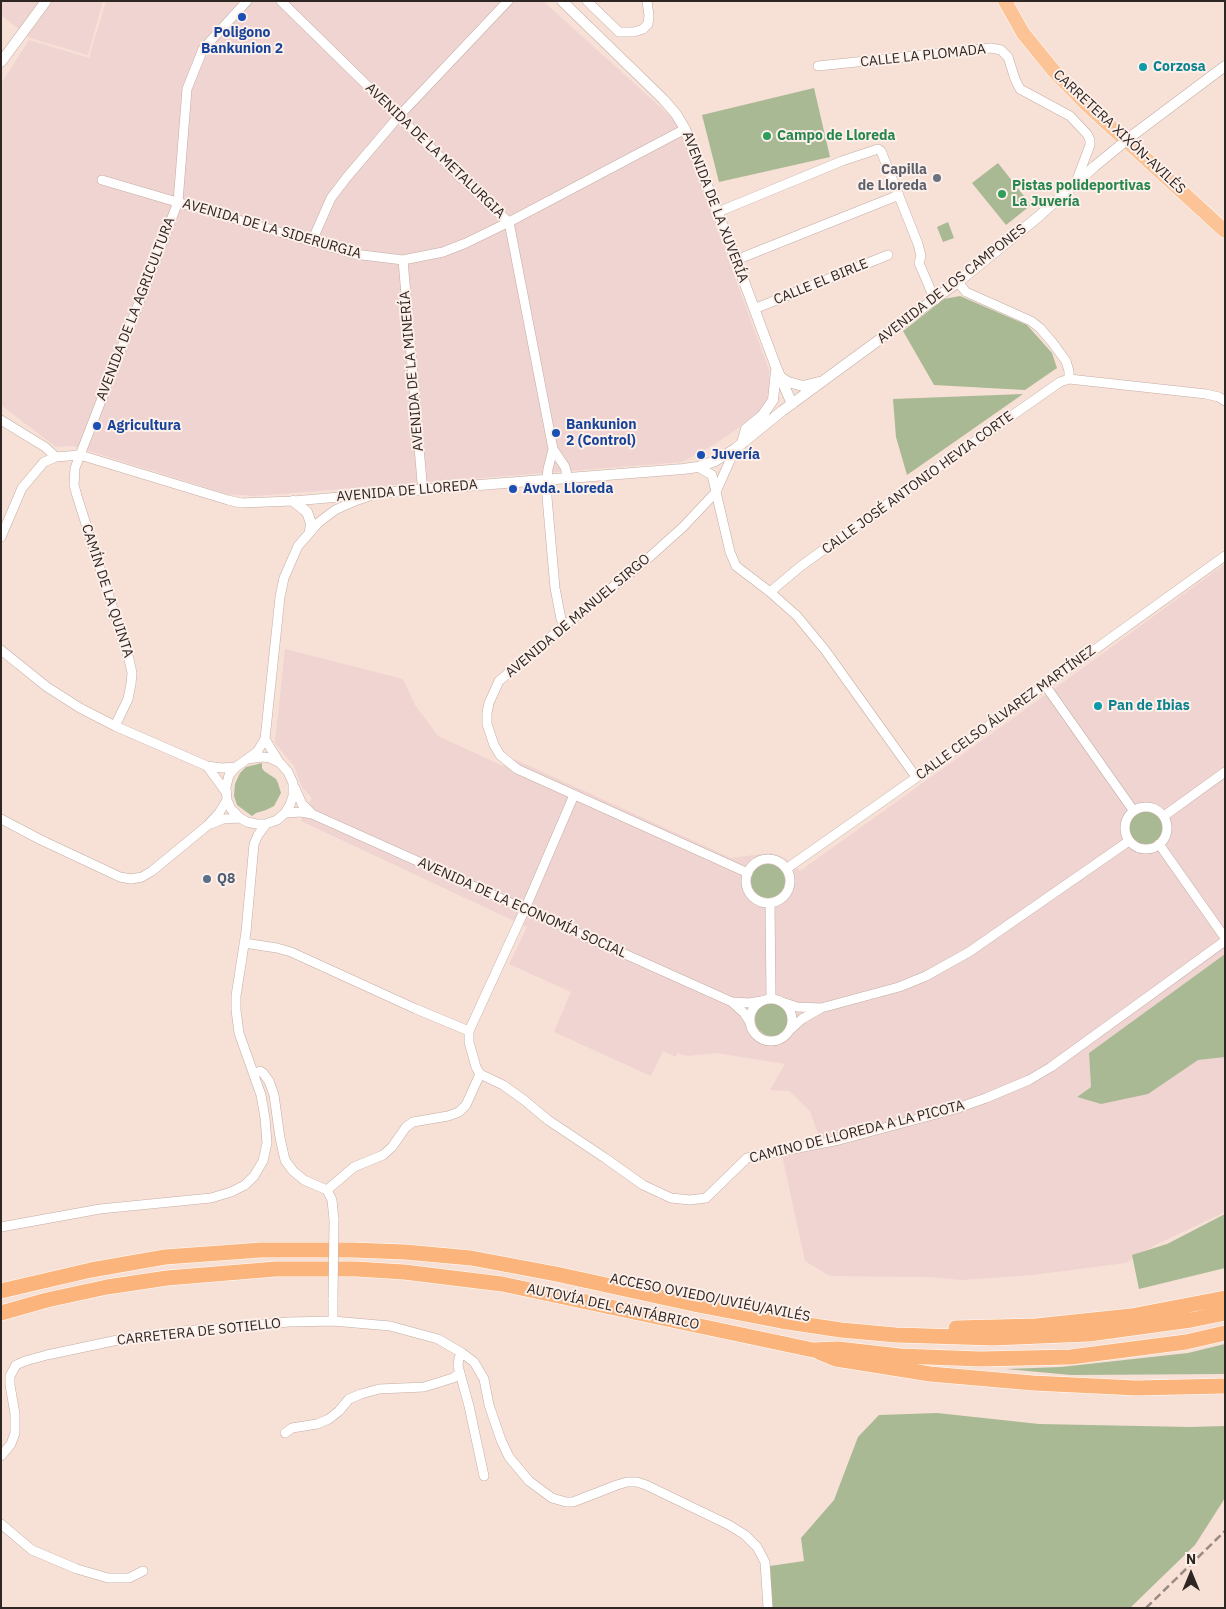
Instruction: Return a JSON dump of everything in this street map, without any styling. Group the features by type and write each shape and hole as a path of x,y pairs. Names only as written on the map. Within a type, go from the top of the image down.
{"highway":[{"name":"CARRETERA XIXÓN-AVILÉS","path":"1005,1 1024,33 1053,70 1087,105 1225,231"},
{"name":"AUTOVÍA DEL CANTÁBRICO","path":"1,1291 91,1270 166,1257 261,1250 353,1250 405,1252 471,1258 781,1321 841,1330 896,1335 993,1338 1089,1334 1190,1320 1225,1313"},
{"name":"ACCESO OVIEDO/UVIÉU/AVILÉS","path":"471,1258 508,1258 564,1268 752,1309 861,1324 942,1328 1036,1326 1130,1316 1225,1298"},
{"name":"AUTOVÍA DEL CANTÁBRICO","path":"1,1312 107,1287 167,1278 276,1269 356,1269 404,1272 502,1284 813,1350 838,1349 900,1356 980,1359 1071,1357 1186,1342 1225,1334"},
{"path":"813,1350 836,1359 930,1374 1033,1383 1136,1388 1225,1386"}],"street":[{"path":"1,62 46,1"},
{"name":"AVENIDA DE LA AGRICULTURA","path":"80,455 178,202 187,89 204,49 247,1"},
{"name":"AVENIDA DE LA METALURGIA","path":"281,1 490,206 509,222 553,449"},
{"path":"312,242 331,198 347,177 399,116 508,1"},
{"name":"AVENIDA DE LA XUVERÍA","path":"562,1 663,99 676,114 685,129 792,404"},
{"path":"586,1 620,32 634,32 643,29 648,24 647,1"},
{"name":"CALLE LA PLOMADA","path":"818,66 991,48 1002,50 1008,57 1020,89 1070,116 1087,134 1090,144 1076,182"},
{"name":"AVENIDA DE LOS CAMPONES","path":"792,404 958,282 1038,217 1095,166 1225,66"},
{"name":"AVENIDA DE LA SIDERURGIA","path":"102,180 354,254 403,260 442,252 466,243 685,129"},
{"path":"718,212 874,149 881,151 918,244 921,256 919,263 934,300"},
{"path":"736,260 899,195"},
{"name":"CALLE EL BIRLE","path":"754,309 888,255"},
{"name":"AVENIDA DE LA MINERÍA","path":"403,260 422,482"},
{"path":"958,282 966,292 1031,321 1040,328 1066,361 1069,379 1199,393 1225,401"},
{"path":"778,372 788,382 803,386 825,380"},
{"name":"AVENIDA DE LA XUVERÍA","path":"739,446 746,429 762,416 774,400 778,372"},
{"name":"CALLE JOSÉ ANTONIO HEVIA CORTE","path":"770,592 801,566 1060,382 1069,379"},
{"name":"AVENIDA DE MANUEL SIRGO","path":"748,872 517,769 507,762 494,745 487,724 487,713 489,703 499,681 644,562 683,527 716,492 739,446 792,404"},
{"path":"1,420 45,447 56,457"},
{"name":"AVENIDA DE LLOREDA","path":"80,455 228,500 254,503 698,467 715,461 739,446"},
{"path":"553,449 565,467 568,479"},
{"path":"553,449 547,480 555,588 561,619 565,625"},
{"path":"1,537 22,488 44,462 56,457 80,455"},
{"name":"CAMÍN DE LA QUINTA","path":"80,455 75,468 75,491 132,673 128,699 114,726"},
{"path":"698,467 712,475 730,552 736,566 797,616 825,650 916,777"},
{"path":"1,819 41,840 115,874 131,878 142,877 152,871 208,825 219,813 227,796 229,775 236,767 257,752 265,739 280,597 284,578 294,553 310,531 335,510 378,493"},
{"path":"294,501 307,512 311,523 310,531"},
{"name":"CALLE CELSO ÁLVAREZ MARTÍNEZ","path":"786,869 1225,556"},
{"path":"1,650 47,687 80,708 114,726 208,766 236,767"},
{"path":"1045,684 1133,810"},
{"path":"265,739 288,772 302,804 312,814"},
{"path":"247,759 263,757 280,763"},
{"path":"208,766 227,796 231,809 243,820 254,844"},
{"path":"1164,816 1225,772"},
{"path":"208,825 223,819 243,820 256,824 266,824 277,820 290,804 293,796 293,783"},
{"path":"327,1190 354,1167 383,1156 406,1127 413,1122 448,1116 459,1112 466,1105 480,1074 476,1067 469,1042 469,1031 525,909 574,795"},
{"path":"1146,806 1153,807 1164,816 1167,822 1166,834 1159,844 1153,848 1140,848 1129,840 1124,828 1133,810 1146,806"},
{"name":"AVENIDA DE LA ECONOMÍA SOCIAL","path":"284,813 301,812 312,814 525,909 732,1002 744,1013 750,1022"},
{"path":"1,1227 100,1209 211,1198 231,1192 245,1185 254,1176 263,1161 267,1143 266,1118 261,1096 239,1033 236,996 244,943 254,844 266,824"},
{"path":"791,1028 821,1008 899,987 948,965 989,939 1129,840"},
{"path":"1159,844 1225,939"},
{"path":"769,860 776,861 786,869 789,876 788,890 777,901 770,903 757,900 748,891 746,885 748,872 756,863 769,860"},
{"path":"767,999 770,903"},
{"name":"CAMINO DE LLOREDA A LA PICOTA","path":"480,1074 503,1085 548,1120 643,1186 671,1198 690,1200 706,1198 747,1158 839,1140 955,1109 1029,1080 1051,1067 1225,939"},
{"path":"244,943 291,952 381,994 469,1031"},
{"path":"785,1003 793,1016 793,1023 786,1036 773,1042 759,1038 754,1033 750,1022 751,1012 755,1006 767,999 779,1000 797,1007 821,1008"},
{"name":"AVENIDA DE LA ECONOMÍA SOCIAL","path":"732,1002 749,1003 767,999"},
{"path":"254,1074 260,1071 269,1080 274,1094 285,1160 293,1171 304,1180 327,1190 332,1200 334,1220 333,1321 390,1326 431,1336 474,1362 480,1370 501,1440 509,1457 529,1481 540,1491 552,1498 573,1502 616,1484 637,1482 729,1525 751,1540 762,1554 765,1562 768,1608"},
{"name":"CARRETERA DE SOTIELLO","path":"1,1456 11,1444 15,1433 15,1414 10,1376 16,1365 25,1361 132,1338 183,1331 288,1322 333,1321"},
{"path":"462,1353 458,1366 469,1406 484,1476"},
{"path":"285,1432 292,1428 318,1424 329,1419 339,1412 349,1399 361,1394 380,1389 424,1387 453,1378 460,1373"},
{"path":"1,1524 32,1550 78,1569 108,1578 129,1578 143,1571"}],"shaded area":[{"path":"1,1 103,1 88,55 30,38 1,15"},
{"path":"106,1 543,1 678,123 769,370 770,399 754,417 715,444 682,462 255,496 227,494 73,446 56,447 1,405 1,84 29,40 89,58"},
{"path":"1225,564 1225,954 1089,1053 1091,1087 1076,1097 1101,1104 1200,1054 1225,1052 1225,1212 1155,1245 1126,1263 1032,1275 962,1280 931,1277 830,1276 805,1261 782,1155 823,1148 810,1111 789,1091 770,1090 785,1064 716,1053 687,1056 677,1053 676,1057 663,1051 651,1076 554,1032 571,992 509,964 527,927 301,821 312,798 302,787 294,766 275,743 285,649 403,679 415,705 438,736 503,766 514,759 731,858 771,853 785,858 800,871"}],"green space":[{"name":"Campo de Lloreda","path":"814,88 830,157 719,182 702,115"},
{"name":"Pistas polideportivas La Juvería","path":"998,163 1031,205 1006,225 972,183"},
{"path":"948,222 954,238 943,242 937,227"},
{"path":"960,296 1027,325 1052,353 1057,368 1025,390 934,385 903,331 944,299"},
{"path":"1023,394 907,475 896,437 893,399"},
{"path":"262,763 264,771 276,779 281,793 274,806 252,816 237,805 234,796 235,784 240,773 246,767"},
{"path":"1146,810 1158,815 1163,827 1158,839 1146,844 1134,839 1129,827 1134,815"},
{"path":"768,864 775,865 780,869 784,874 784,888 780,893 775,897 768,898 761,897 756,893 752,888 751,881 752,874 756,869 761,865"},
{"path":"1225,954 1225,1057 1198,1060 1148,1094 1101,1104 1077,1097 1091,1087 1089,1053"},
{"path":"772,1002 784,1007 789,1019 784,1031 772,1036 760,1031 755,1019 760,1007"},
{"path":"1225,1214 1225,1268 1139,1289 1132,1255 1167,1244"},
{"path":"1225,1344 1225,1374 1071,1375 1006,1369 1061,1367 1188,1353"},
{"path":"937,1413 1039,1424 1225,1426 1225,1498 1195,1545 1130,1608 772,1608 770,1566 804,1561 801,1538 834,1500 858,1437 879,1415"}],"railway":[{"path":"1146,1608 1225,1531"}],"place":[{"name":"Poligono Bankunion 2","path":"242,17"},
{"name":"Corzosa","path":"1143,67"},
{"name":"Campo de Lloreda","path":"767,136"},
{"name":"Capilla de Lloreda","path":"937,178"},
{"name":"Pistas polideportivas La Juvería","path":"1002,194"},
{"name":"Agricultura","path":"97,426"},
{"name":"Bankunion 2 (Control)","path":"556,433"},
{"name":"Juvería","path":"701,455"},
{"name":"Avda. Lloreda","path":"513,489"},
{"name":"Pan de Ibias","path":"1098,706"},
{"name":"Q8","path":"207,879"}]}
